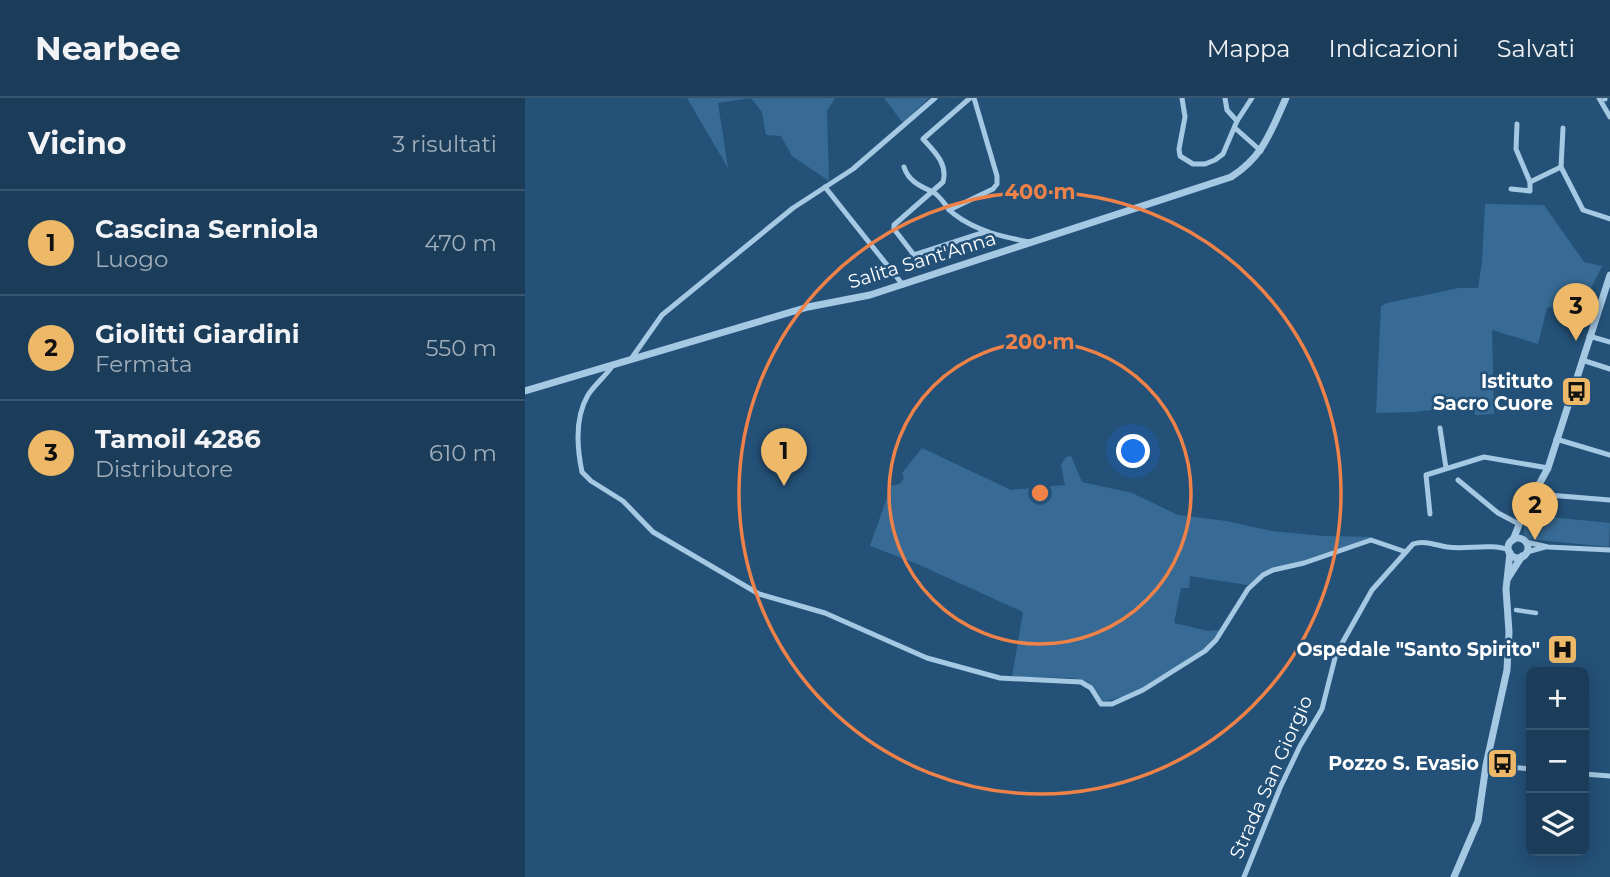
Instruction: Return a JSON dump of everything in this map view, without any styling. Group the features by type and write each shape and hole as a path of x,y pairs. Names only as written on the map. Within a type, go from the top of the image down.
{"street":[{"path":"630,360 662,315 793,208 853,169 935,98"},
{"path":"949,210 993,189 997,184 997,176 972,98 923,139 942,162 943,182 894,225 894,229 914,256 985,232"},
{"path":"1182,98 1185,117 1178,149 1180,156 1193,164 1205,164 1223,154 1252,98"},
{"path":"1225,98 1227,110 1236,125 1261,151"},
{"name":"Salita Sant'Anna","path":"525,391 819,304 858,298 903,285 1231,177 1252,162 1261,151 1286,98"},
{"path":"1599,98 1610,117"},
{"path":"1511,189 1530,191 1530,182 1517,149 1517,124"},
{"path":"1563,128 1561,167 1583,211 1610,219"},
{"path":"904,167 906,173 921,188 932,191 949,210 985,232 1030,242"},
{"path":"1530,182 1561,167"},
{"path":"825,187 903,285"},
{"path":"1454,877 1478,821 1486,765 1504,690 1509,632 1506,582 1512,540 1548,468 1610,275"},
{"path":"1589,336 1610,342"},
{"path":"1582,360 1610,369"},
{"path":"613,365 584,404 579,434 582,472 591,481 623,501 653,532 759,594 825,613 927,658 1000,678 1081,682 1091,688 1101,704 1112,704 1143,690 1205,652 1216,640 1248,589 1273,570 1304,563 1371,540 1406,552 1413,544 1424,541 1448,547 1491,547 1514,556 1548,547"},
{"path":"1440,428 1446,468"},
{"path":"1556,439 1610,455"},
{"path":"1430,514 1426,475 1484,457 1548,468"},
{"path":"1458,480 1498,513 1519,524 1525,541 1524,554 1506,582"},
{"path":"1536,494 1610,500"},
{"path":"1491,547 1512,540 1548,547 1610,550"},
{"name":"Strada San Giorgio","path":"1244,877 1284,779 1322,709 1336,654 1368,596 1406,552"},
{"path":"1516,610 1536,613"},
{"path":"1486,765 1526,769"},
{"path":"1589,774 1610,776"}],"shaded area":[{"path":"687,98 750,98 718,103 728,168"},
{"path":"751,98 835,98 827,111 829,181 792,156 781,136 766,135 762,112"},
{"path":"884,98 929,98 903,123"},
{"path":"1485,204 1544,205 1584,262 1602,266 1584,302 1547,308 1538,344 1492,330 1494,414 1475,415 1473,405 1414,412 1376,413 1381,306 1459,288 1478,288"},
{"path":"922,448 1011,490 1065,485 1061,465 1066,457 1071,456 1082,482 1132,493 1178,515 1226,521 1271,531 1372,537 1303,561 1272,567 1247,585 1190,576 1189,588 1181,588 1174,623 1208,631 1220,630 1202,651 1168,674 1124,696 1101,701 1088,682 1072,678 1012,677 1023,612 915,563 870,546 891,486 900,484 904,478 902,473"},
{"path":"1530,515 1610,523 1609,547 1528,539 1524,534 1524,520"}],"place":[{"name":"Tamoil 4286","path":"1576,341"},
{"name":"Istituto Sacro Cuore","path":"1576,392"},
{"name":"Cascina Serniola","path":"784,486"},
{"name":"Giolitti Giardini","path":"1535,540"},
{"name":"Ospedale \"Santo Spirito\"","path":"1563,649"},
{"name":"Pozzo S. Evasio","path":"1502,763"}]}
